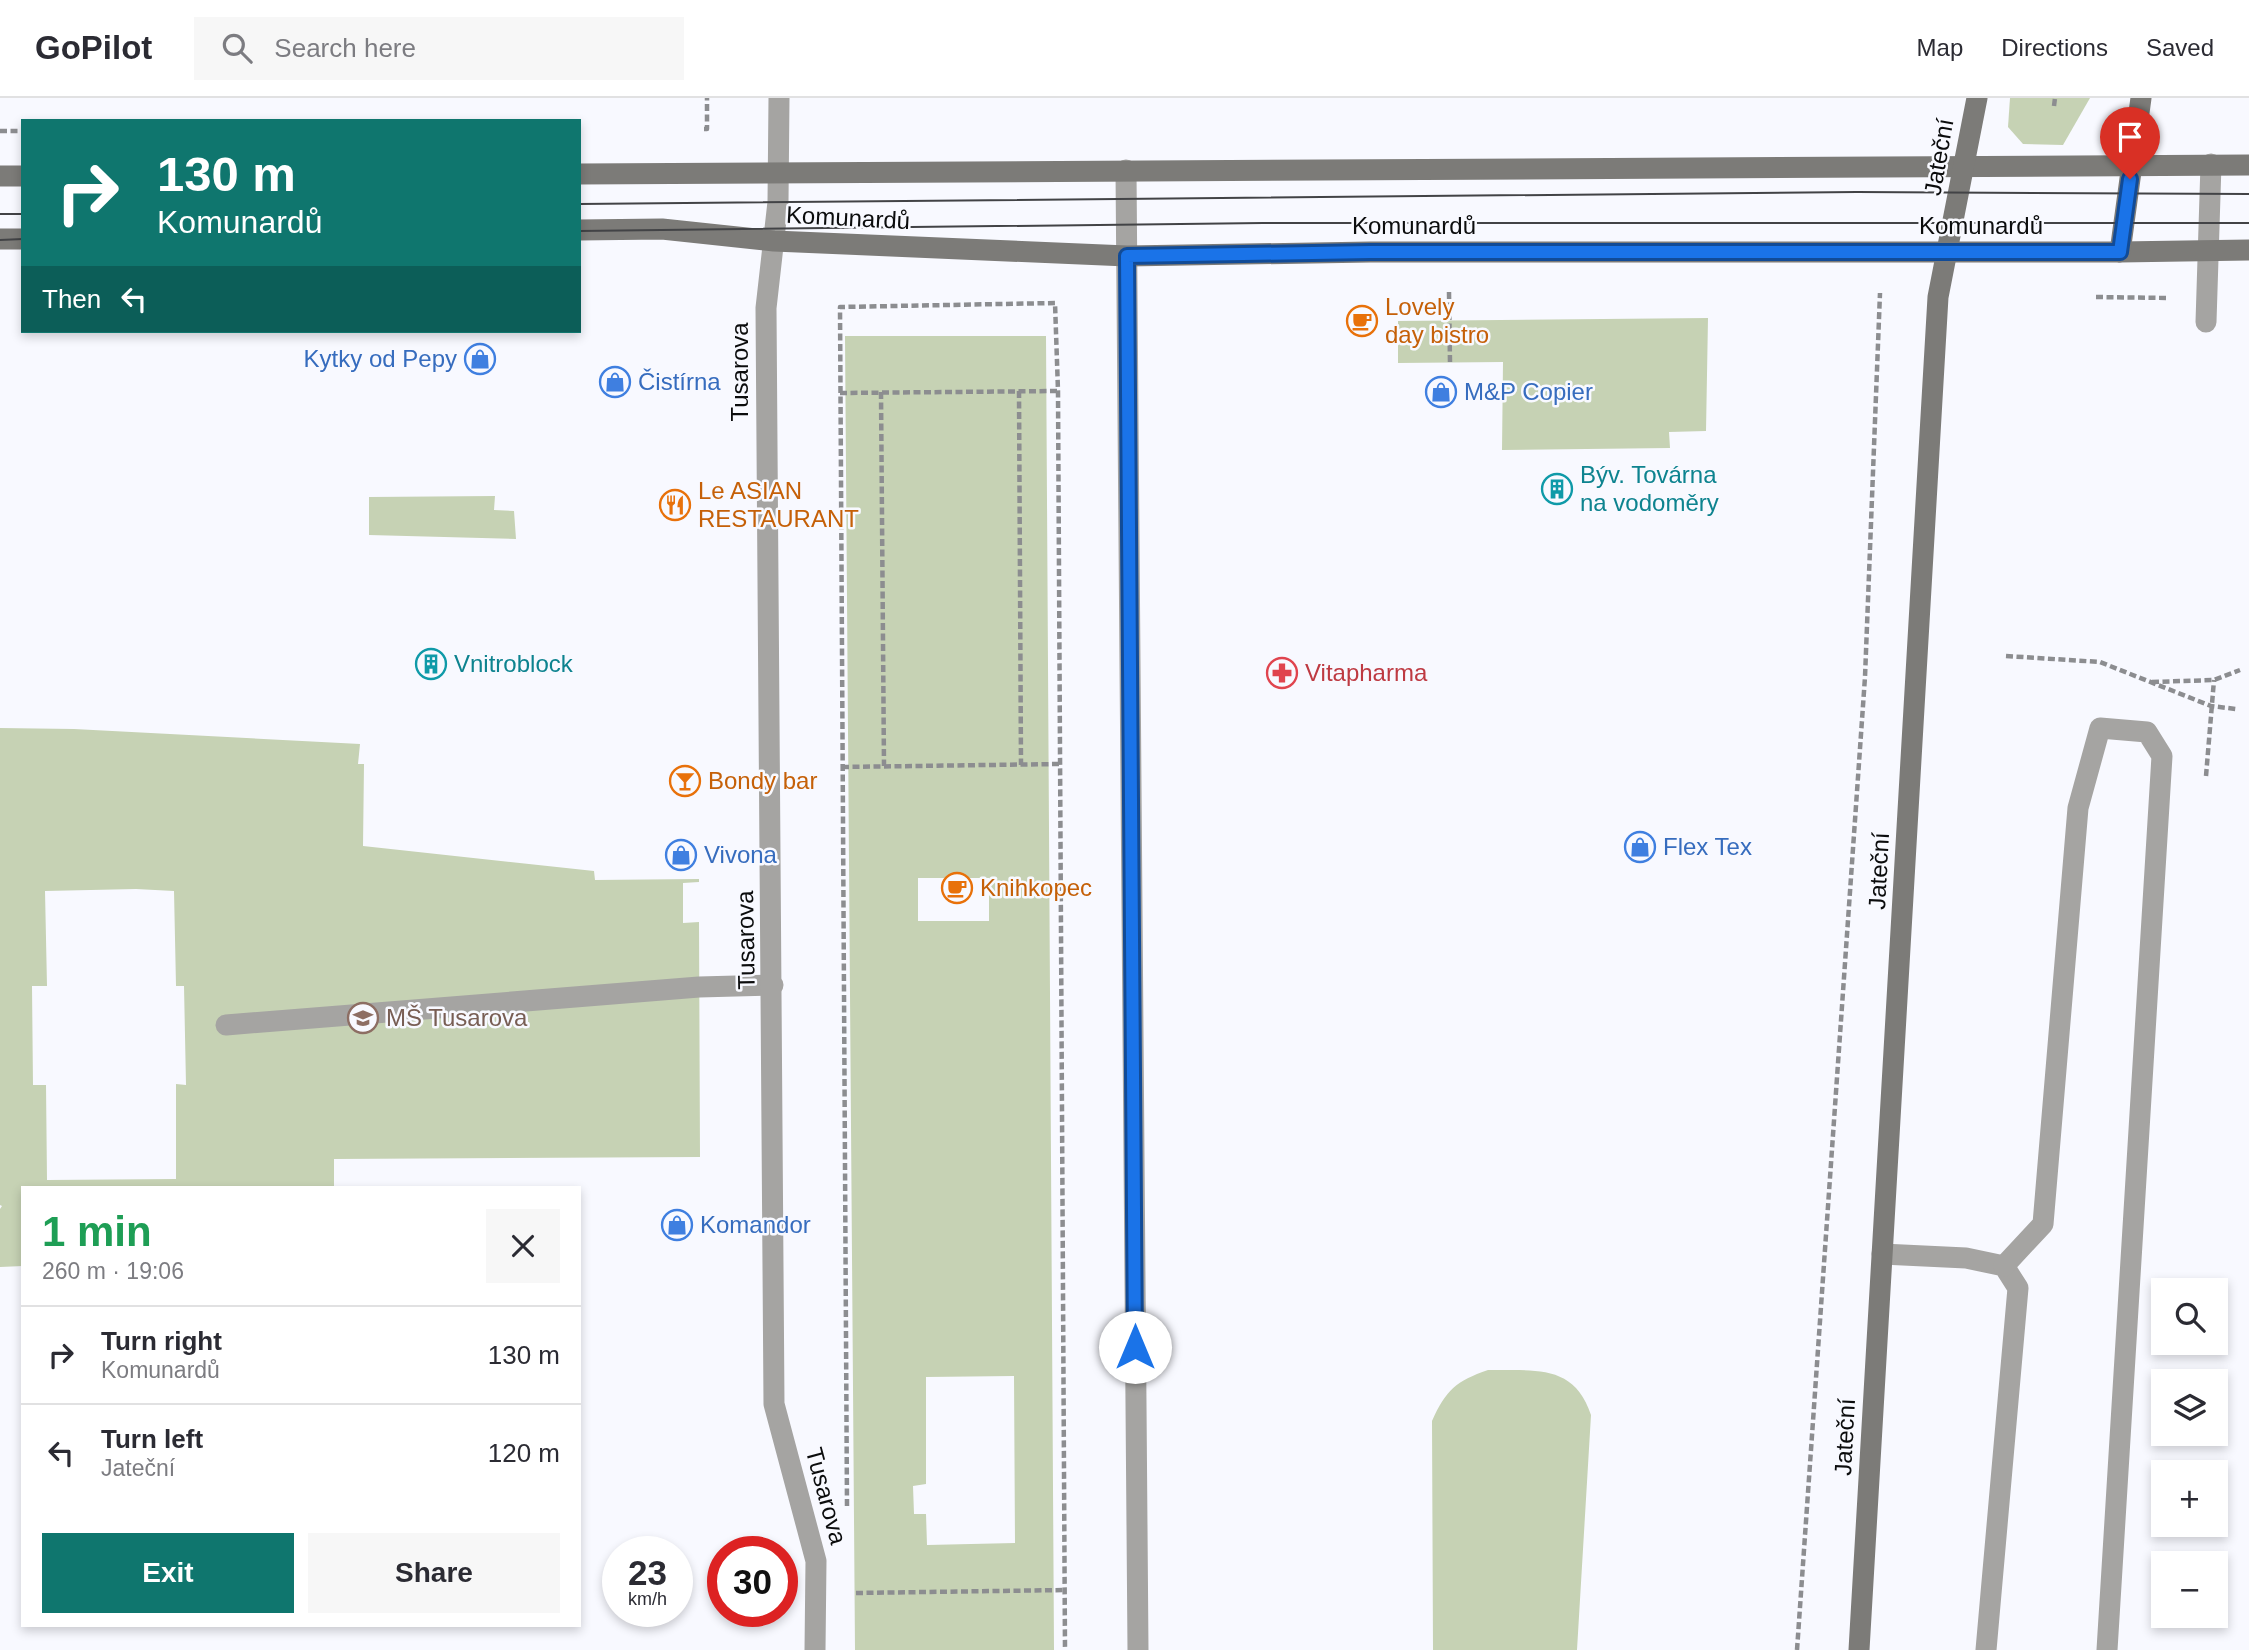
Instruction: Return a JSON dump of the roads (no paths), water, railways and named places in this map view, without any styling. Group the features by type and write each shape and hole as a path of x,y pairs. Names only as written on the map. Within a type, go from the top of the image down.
{"street":[{"name":"Tusarova","path":"779,98 775,241 766,308 774,1404 816,1561 815,1650"},
{"name":"Jateční","path":"1859,1650 1938,298 1977,98"},
{"path":"2120,252 2141,98"},
{"path":"2206,322 2211,164"},
{"name":"Komunardů","path":"581,174 2249,165"},
{"path":"1126,170 1138,1650"},
{"path":"0,176 21,176"},
{"name":"Komunardů","path":"581,230 662,229 775,241 1127,256 1370,252 2249,250"},
{"path":"0,239 21,239"},
{"path":"2004,1266 2043,1224 2078,808 2100,728 2147,732 2162,756 2107,1650"},
{"path":"226,1025 699,987 773,985"},
{"path":"1882,1254 1966,1258 2004,1266 2018,1288 1986,1650"}],"tram line":[{"path":"581,204 1857,192 2249,194"},
{"path":"0,214 21,214"},
{"path":"581,231 1263,223 2249,223"},
{"path":"0,240 21,239"}],"place":[{"name":"Lovely day bistro","path":"1362,321"},
{"name":"Kytky od Pepy","path":"480,359"},
{"name":"Čistírna","path":"615,382"},
{"name":"M&P Copier","path":"1441,392"},
{"name":"Býv. Továrna na vodoměry","path":"1557,489"},
{"name":"Le ASIAN RESTAURANT","path":"675,505"},
{"name":"Vnitroblock","path":"431,664"},
{"name":"Vitapharma","path":"1282,673"},
{"name":"Bondy bar","path":"685,781"},
{"name":"Flex Tex","path":"1640,847"},
{"name":"Vivona","path":"681,855"},
{"name":"Knihkopec","path":"957,888"},
{"name":"MŠ Tusarova","path":"363,1018"},
{"name":"Komandor","path":"677,1225"}]}
